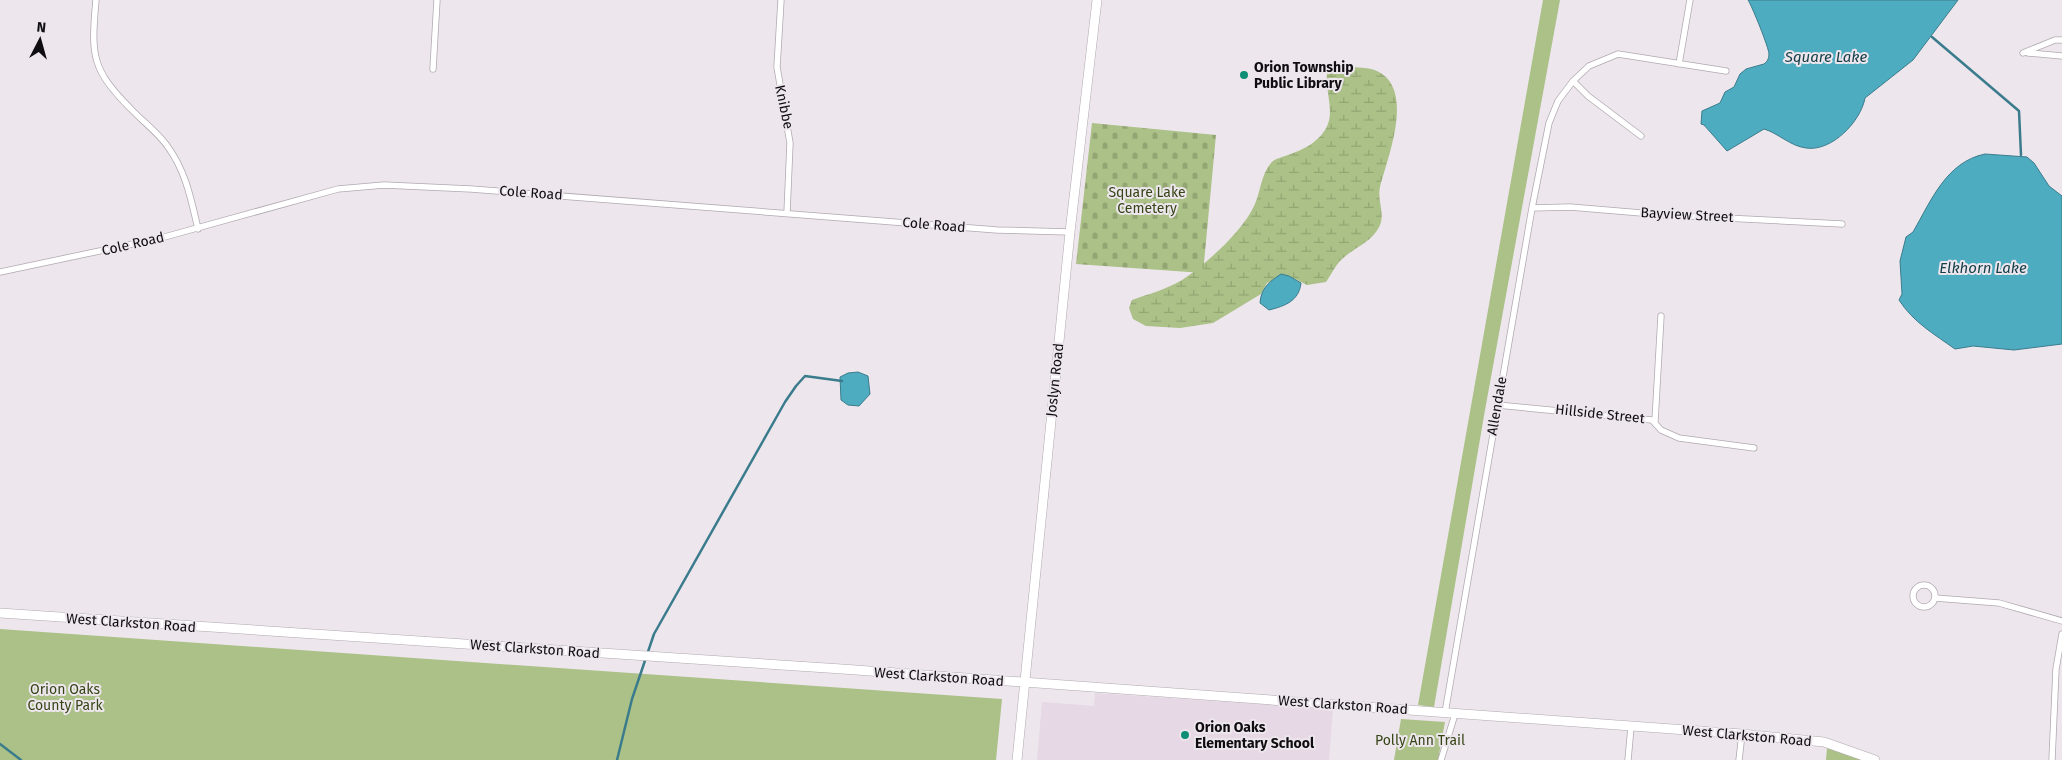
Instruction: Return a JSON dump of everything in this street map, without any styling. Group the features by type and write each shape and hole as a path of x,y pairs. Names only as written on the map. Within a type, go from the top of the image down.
{"main road":[{"name":"Joslyn Road","path":"1017,760 1070,232 1097,0"},
{"name":"West Clarkston Road","path":"0,613 1742,734 1824,742 1875,760"}],"street":[{"path":"96,0 93,52 98,68 102,76 131,110 156,132 177,160 188,187 198,228"},
{"path":"433,69 437,0"},
{"name":"Knibbe","path":"781,0 776,68 790,143 787,213"},
{"path":"1679,64 1690,0"},
{"path":"2062,40 2055,40 2023,53 2044,53 2062,56"},
{"name":"Allendale","path":"1441,760 1450,714 1497,405 1549,123 1558,101 1573,81 1595,63 1618,54 1726,71"},
{"path":"1573,81 1588,96 1642,136"},
{"name":"Cole Road","path":"0,272 117,248 198,228 338,189 368,186 471,188 997,230 1070,232"},
{"name":"Bayview Street","path":"1532,208 1570,207 1665,215 1842,224"},
{"path":"1655,421 1661,316"},
{"name":"Hillside Street","path":"1497,405 1578,411 1655,421 1660,430 1679,438 1754,448"},
{"path":"1936,598 1999,603 2062,621"},
{"path":"2052,760 2056,669 2062,634"},
{"path":"1628,760 1632,727"},
{"path":"1740,760 1742,734"}],"shaded area":[{"name":"Orion Oaks Elementary School","path":"1095,693 1333,709 1329,760 1037,760 1042,702 1094,706"}],"green space":[{"name":"Polly Ann Trail","path":"1543,0 1560,0 1485,410 1434,707 1418,705"},
{"path":"1347,66 1377,71 1389,80 1395,93 1397,108 1396,125 1379,192 1380,225 1373,236 1341,260 1326,282 1307,285 1289,276 1267,283 1261,294 1213,323 1180,328 1146,326 1133,319 1129,308 1132,300 1164,289 1182,280 1202,265 1232,237 1254,206 1266,171 1273,161 1303,149 1321,135 1330,117 1327,74 1336,67"},
{"name":"Square Lake Cemetery","path":"1092,123 1216,135 1203,273 1076,264"},
{"name":"Orion Oaks County Park","path":"0,629 1002,699 996,760 0,760"},
{"name":"Polly Ann Trail","path":"1401,719 1445,722 1438,760 1394,760"},
{"path":"1827,748 1863,760 1826,760"}],"water":[{"name":"Square Lake","path":"1748,0 1958,0 1913,60 1865,98 1858,116 1844,133 1835,140 1816,148 1806,148 1795,145 1764,129 1727,151 1701,124 1702,111 1720,103 1725,92 1734,87 1740,74 1746,69 1764,64 1768,59 1769,54 1766,44"},
{"name":"Elkhorn Lake","path":"1985,154 2027,157 2034,163 2049,186 2062,196 2062,344 2014,350 1973,346 1955,349 1917,321 1899,300 1902,294 1900,261 1906,237 1913,232 1933,196 1950,174 1971,158"},
{"path":"1281,274 1301,283 1300,289 1290,302 1269,310 1260,303 1262,293 1269,283"},
{"path":"858,372 868,376 870,394 859,406 848,405 841,400 840,377 848,373"}],"waterway":[{"path":"1932,37 2019,111 2021,155"},
{"path":"617,760 632,699 654,634 785,402 805,376 842,381"},
{"path":"0,744 21,760"}],"place":[{"name":"Orion Township Public Library","path":"1244,75"},
{"name":"Orion Oaks Elementary School","path":"1185,735"}]}
